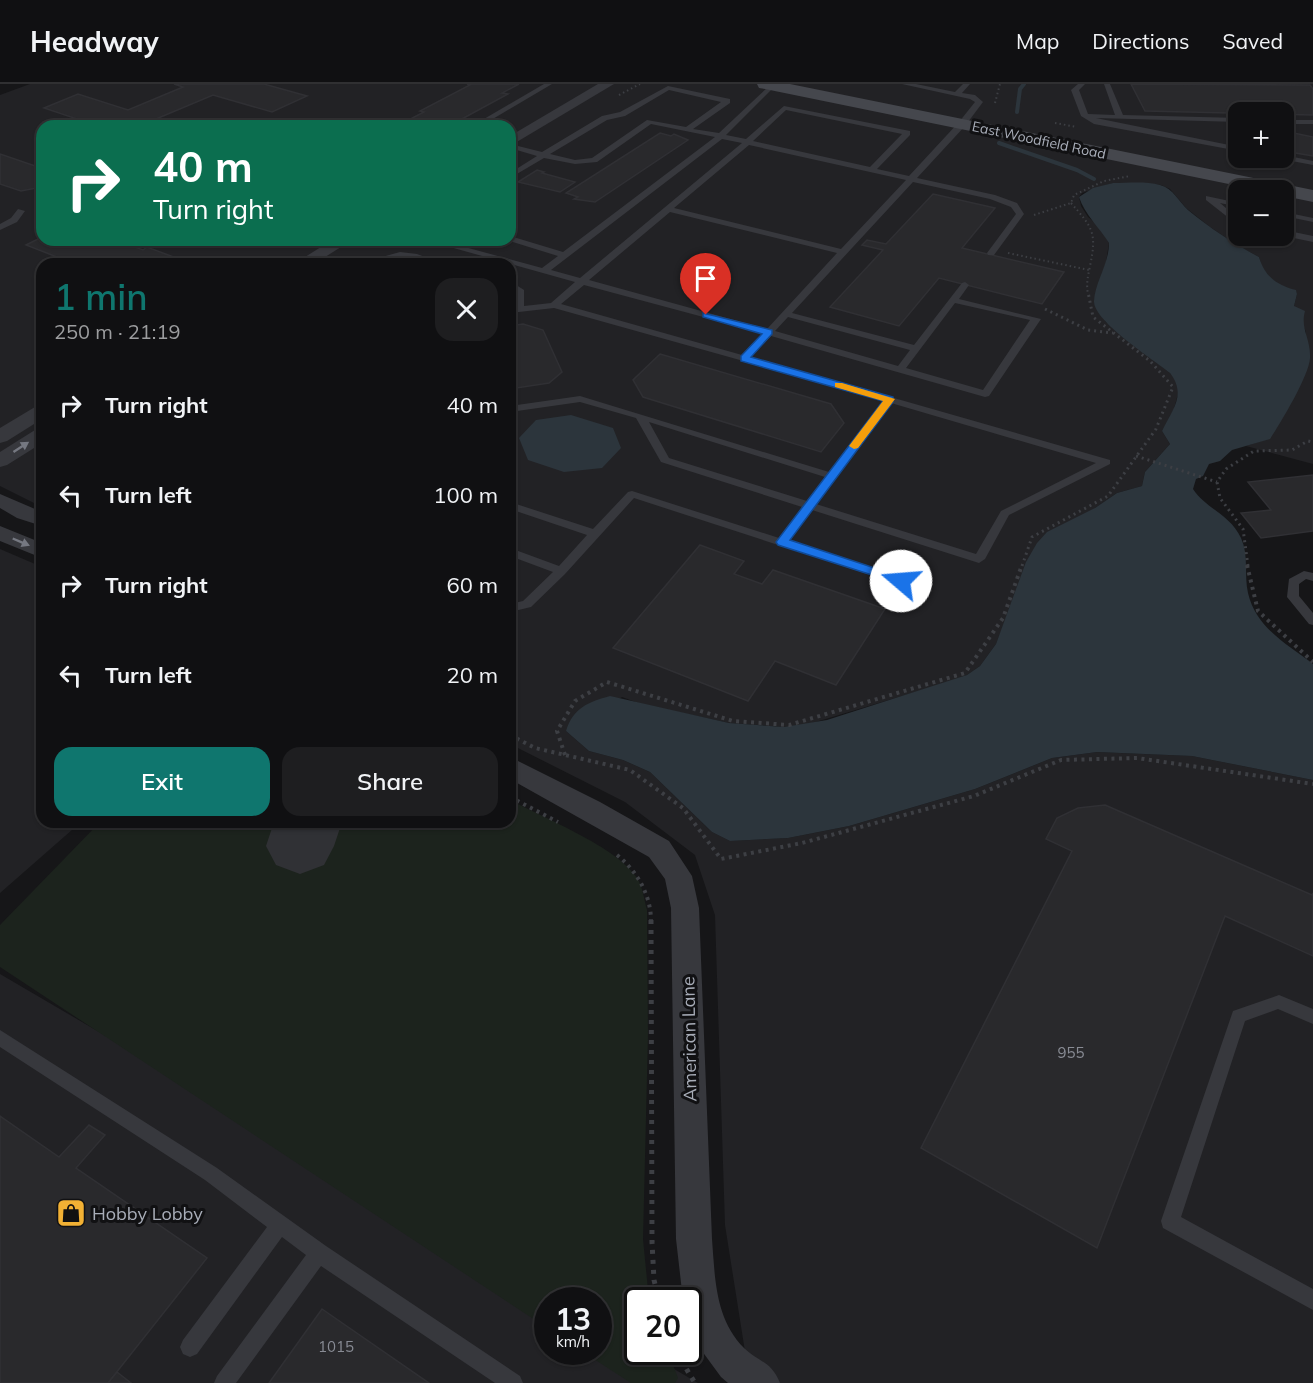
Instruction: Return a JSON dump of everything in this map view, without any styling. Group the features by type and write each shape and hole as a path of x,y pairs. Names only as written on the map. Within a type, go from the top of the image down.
{"street":[{"path":"516,140 607,84"},
{"name":"East Woodfield Road","path":"806,84 1313,196"},
{"name":"East Woodfield Road","path":"769,85 1313,185"},
{"path":"312,258 334,246"},
{"path":"0,437 36,415"},
{"path":"0,461 36,438"},
{"path":"0,500 36,517"},
{"path":"0,533 36,548"},
{"name":"American Lane","path":"516,770 659,849 678,876 686,908 694,1239 698,1290 707,1326 730,1360 760,1383"}],"lane":[{"path":"486,120 549,84"},
{"path":"744,358 965,120 979,102 957,94 905,84"},
{"path":"957,94 966,84"},
{"path":"1082,84 1075,90 1085,116 1097,122 1228,147"},
{"path":"1107,84 1120,117"},
{"path":"544,272 721,136 769,85"},
{"path":"516,172 605,118 622,114 668,88 727,101 687,130"},
{"path":"554,305 748,142 784,108 908,133 872,170"},
{"path":"622,114 632,116"},
{"path":"1085,116 1228,123"},
{"path":"641,119 992,197 1014,205 1020,214 992,252"},
{"path":"1182,138 1193,121"},
{"path":"516,146 574,162 594,160 650,122"},
{"path":"1294,122 1313,122"},
{"path":"1220,145 1225,135"},
{"path":"1294,159 1313,163"},
{"path":"1228,202 1209,198 1228,214"},
{"path":"667,209 843,252"},
{"path":"0,227 14,220 21,211"},
{"path":"1294,216 1313,220"},
{"path":"1294,235 1313,239"},
{"path":"516,241 564,255"},
{"path":"451,246 494,258"},
{"path":"386,258 403,254 418,258"},
{"path":"516,264 769,332 985,394 1036,319 953,300"},
{"path":"900,370 965,285"},
{"path":"516,288 519,290 516,305"},
{"path":"516,310 554,305 1106,462 1005,513 979,559 665,460 640,416"},
{"path":"786,314 916,349"},
{"path":"516,408 580,399 832,476"},
{"path":"782,542 890,399"},
{"path":"516,607 527,604 561,571 632,494 901,581"},
{"path":"516,507 595,534"},
{"path":"516,554 561,571"},
{"path":"1313,577 1304,575 1293,582 1293,597 1313,621"},
{"path":"1313,1017 1279,1002 1239,1016 1170,1221 1313,1300"},
{"path":"0,1038 212,1174 280,1226 513,1383"},
{"path":"190,1347 280,1226"},
{"path":"224,1383 319,1253"}],"path":[{"path":"993,111 1000,84"},
{"path":"1071,203 1074,195 1104,181 1136,175"},
{"path":"1014,222 1071,203"},
{"path":"565,755 557,731 575,701 607,682 733,721 789,725 965,674 1003,618 1032,537 1108,496 1156,429 1173,387 1150,361 1093,317 1086,285 1095,242 1087,221 1071,203"},
{"path":"992,252 1089,270"},
{"path":"1216,482 1226,469 1254,451 1292,450 1308,441 1313,442"},
{"path":"1136,456 1216,482"},
{"path":"1216,482 1220,498 1243,529 1246,560 1258,611 1313,662"},
{"path":"516,738 535,748 630,770 683,808 721,859 802,843 974,796 1061,760 1137,758 1313,784"},
{"path":"516,800 567,827"},
{"path":"613,852 634,870 643,883 651,914 651,1242 656,1287"},
{"path":"684,1365 694,1383"}],"shaded area":[{"path":"30,84 1313,84 1313,464 1246,446 1270,438 1306,372 1306,332 1294,306 1296,291 1271,279 1262,267 1259,257 1238,246 1294,246 1294,180 1228,180 1228,239 1186,208 1170,189 1161,185 1113,183 1082,193 1079,197 1081,206 1088,217 1099,226 1109,243 1094,303 1106,322 1170,373 1178,383 1174,409 1162,431 1170,444 1145,472 1142,486 1117,493 1095,508 1008,614 996,644 980,666 967,675 949,682 809,724 784,727 729,723 641,704 622,697 566,731 589,751 623,760 650,772 712,832 730,841 788,838 849,826 975,789 1052,758 1097,752 1192,756 1313,780 1313,1383 750,1383 725,1225 715,915 695,855 625,802 516,747 516,258 36,258 36,504 0,486 0,95"},
{"path":"1137,182 1160,185 1169,189 1188,210 1228,239 1228,246 1240,246 1259,257 1268,275 1283,286 1296,290 1294,306 1305,311 1304,323 1310,351 1308,366 1294,399 1270,439 1232,450 1220,461 1209,464 1203,476 1196,479 1193,489 1204,502 1231,523 1241,538 1245,551 1248,593 1258,616 1265,626 1283,642 1313,664 1313,780 1192,756 1097,752 1052,758 975,789 849,826 788,838 730,841 712,832 650,772 623,760 589,751 566,731 577,711 582,707 610,696 729,723 784,727 827,720 967,675 980,666 996,644 1026,562 1037,543 1047,532 1095,508 1117,493 1142,486 1145,472 1170,444 1162,431 1178,395 1175,381 1170,373 1113,329 1096,309 1094,301 1107,258 1109,243 1088,215 1079,197 1093,188 1113,183"},
{"path":"571,415 613,428 621,448 602,468 564,472 528,460 519,438 536,420"},
{"path":"0,549 36,564 36,828 74,828 0,893"},
{"path":"516,803 597,844 627,866 637,878 647,910 648,1035 643,1239 648,1287 624,1287 624,1365 673,1365 678,1378 675,1383 631,1383 603,1365 612,1365 612,1287 534,1287 534,1319 0,967 0,925 94,828 303,828 298,845 289,841 280,850 301,862 310,853 302,848 309,828 516,828"},
{"path":"0,974 535,1287 534,1365 612,1365 612,1352 624,1352 624,1365 667,1365 698,1383 0,1383"}],"building":[{"path":"174,84 264,84 307,96 272,112 213,95 156,119 159,120 80,120 44,108 78,94 128,110 183,87"},
{"path":"467,84 519,84 502,93 508,94 460,120 409,120 424,112 420,111 470,85"},
{"path":"1131,84 1310,85 1313,89 1313,115 1294,115 1294,102 1228,102 1228,113 1145,111"},
{"path":"660,133 671,136 674,134 688,140 595,202 574,199 578,197 566,193"},
{"path":"1294,133 1313,137 1313,156 1294,153"},
{"path":"0,154 36,166 36,188 21,191 0,184"},
{"path":"537,170 575,182 560,192 518,182"},
{"path":"933,194 995,208 962,248 1064,272 1042,304 939,278 899,326 830,307 883,250 862,245 867,240 886,244"},
{"path":"36,240 36,246 132,246 143,250 147,247 176,258 60,258 26,245"},
{"path":"523,324 543,330 562,372 549,383 516,388 516,325"},
{"path":"660,354 831,404 844,423 821,452 643,397 633,380"},
{"path":"1313,475 1313,531 1261,538 1241,513 1271,510 1248,482"},
{"path":"700,545 744,561 734,574 762,584 773,570 885,609 836,685 775,661 748,701 613,648"},
{"path":"1105,805 1312,895 1313,893 1313,956 1225,916 1097,1248 921,1148 1072,851 1046,839 1057,818 1078,808"},
{"name":"Hobby Lobby","path":"0,1116 59,1157 89,1125 105,1135 76,1168 207,1258 108,1383 0,1383"},
{"path":"322,1309 429,1383 269,1383"},
{"path":"117,1372 131,1383 108,1383"}],"waterway":[{"path":"1017,112 1020,89 1024,84"},
{"path":"999,143 1077,170 1094,179"}],"taxiway":[{"path":"300,846 306,828"}],"slow traffic":[{"path":"839,385 890,399 854,446"}],"place":[{"name":"Hobby Lobby","path":"71,1213"}],"route":[{"path":"706,315 769,332 744,358 890,399 782,542 901,581"}]}
